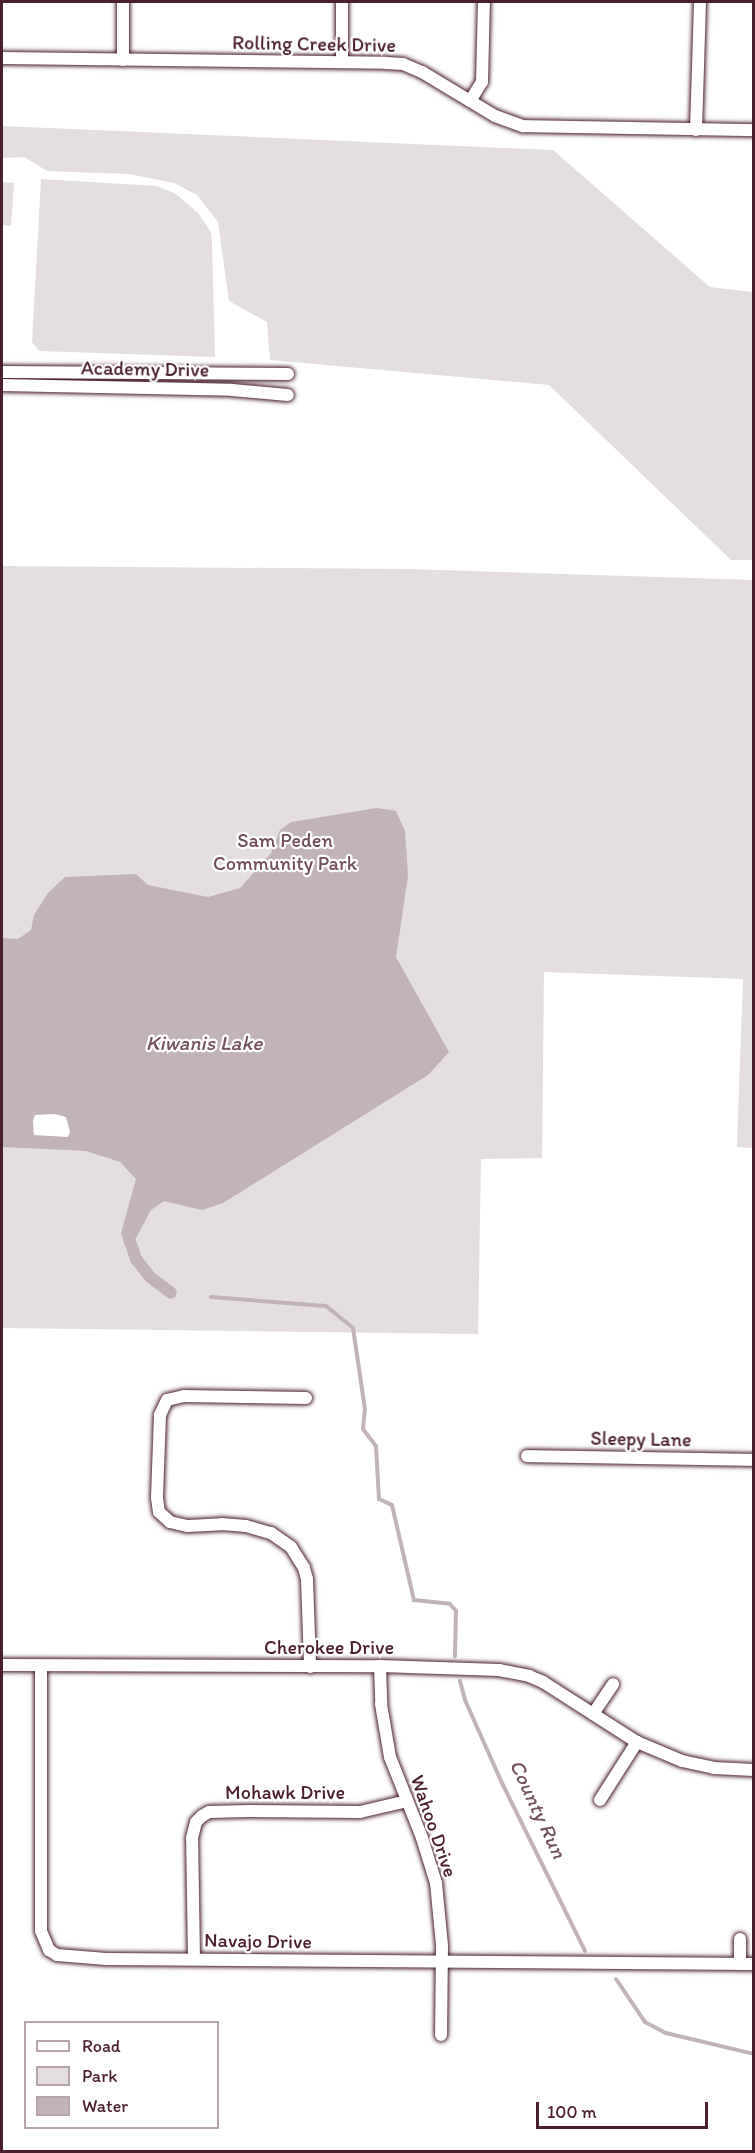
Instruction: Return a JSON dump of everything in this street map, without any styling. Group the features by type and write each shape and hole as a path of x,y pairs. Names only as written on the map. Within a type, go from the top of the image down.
{"street":[{"path":"123,2 123,60"},
{"path":"342,2 342,62"},
{"path":"470,101 482,82 484,2"},
{"path":"696,129 700,2"},
{"name":"Rolling Creek Drive","path":"2,58 386,63 409,66 495,116 523,126 753,130"},
{"name":"Academy Drive","path":"2,372 288,374"},
{"name":"Academy Drive","path":"2,385 232,390 288,395"},
{"path":"306,1398 183,1396 167,1400 162,1406 160,1415 157,1498 159,1512 170,1522 188,1526 222,1524 246,1526 271,1533 291,1547 304,1568 307,1579 310,1667"},
{"name":"Sleepy Lane","path":"527,1456 650,1460 753,1460"},
{"name":"Cherokee Drive","path":"2,1665 380,1666 514,1672 556,1689 637,1742 697,1765 753,1770"},
{"name":"Navajo Drive","path":"41,1666 43,1941 49,1950 66,1958 753,1964"},
{"name":"Wahoo Drive","path":"380,1666 384,1729 390,1757 436,1883 440,1912 441,2035"},
{"path":"593,1714 613,1684"},
{"path":"600,1800 637,1742"},
{"name":"Mohawk Drive","path":"194,1959 192,1838 196,1821 202,1816 209,1812 360,1812 406,1801"},
{"path":"740,1939 740,1964"}],"green space":[{"path":"2,126 553,150 710,287 753,292 753,560 731,560 549,385 270,360 267,322 229,301 218,222 197,195 174,183 129,174 47,171 24,157 2,158"},
{"path":"41,179 157,186 176,194 198,213 211,232 215,357 39,351 32,342"},
{"path":"2,182 14,183 11,226 2,225"},
{"name":"Sam Peden Community Park","path":"2,566 407,569 753,580 753,1148 737,1147 743,979 544,972 542,1158 481,1159 478,1334 2,1328"}],"water":[{"name":"Kiwanis Lake","path":"377,808 396,811 405,831 408,876 396,957 449,1052 428,1075 223,1203 202,1210 164,1201 151,1210 135,1240 125,1247 121,1233 136,1179 120,1162 86,1151 2,1147 2,938 18,939 31,930 34,915 48,893 65,877 136,874 148,885 208,897 240,888 271,853 280,830 291,822"}],"pier":[{"path":"55,1114 66,1117 70,1132 68,1137 34,1135 35,1115"}],"waterway":[{"name":"County Run","path":"131,1244 136,1259 150,1277 171,1293"},
{"name":"County Run","path":"211,1297 326,1306 353,1328 365,1409 363,1429 376,1446 379,1499 392,1505 414,1600 450,1604 456,1611 455,1656"},
{"name":"County Run","path":"460,1681 465,1700 502,1783 585,1951"},
{"name":"County Run","path":"616,1979 645,2022 666,2033 754,2054"}]}
